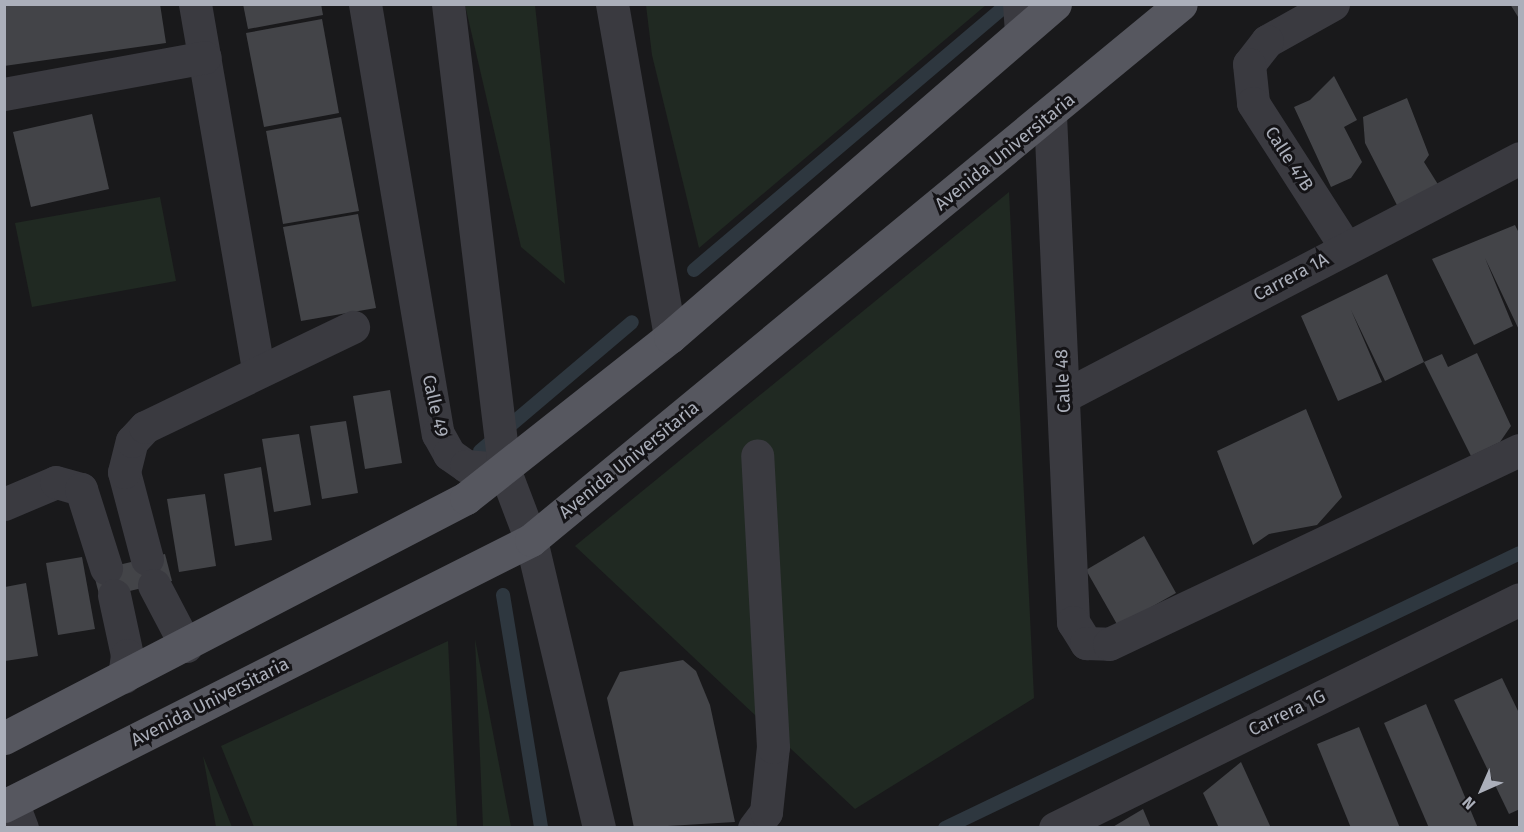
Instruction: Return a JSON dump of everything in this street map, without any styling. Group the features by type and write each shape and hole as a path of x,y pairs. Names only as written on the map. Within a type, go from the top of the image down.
{"main road":[{"path":"4,738 438,516 504,469 670,337 1020,18 1055,4"},
{"name":"Avenida Universitaria","path":"13,812 531,540 1050,115 1181,4"}],"street":[{"path":"195,4 258,370"},
{"name":"Calle 49","path":"365,4 438,434 449,454 466,466 504,469"},
{"path":"448,4 504,469 531,540 599,828"},
{"path":"612,4 670,337"},
{"name":"Calle 47B","path":"1333,4 1267,41 1249,64 1253,103 1346,248"},
{"path":"4,94 205,57"},
{"name":"Calle 48","path":"1050,115 1073,622 1086,643 1109,644 1520,450"},
{"name":"Carrera 1A","path":"1064,396 1520,158"},
{"path":"186,646 150,572 124,472 132,441 145,427 258,370 353,327"},
{"path":"754,828 766,812 773,747 757,455"},
{"path":"4,504 56,482 81,489 110,582 127,655 124,677"},
{"name":"Carrera 1G","path":"1055,828 1520,599"}],"shaded area":[{"path":"646,4 986,5 699,248 652,55"},
{"path":"465,5 535,5 565,284 521,247"},
{"path":"1009,192 1034,698 855,809 575,546"},
{"path":"160,197 176,281 32,307 15,223"},
{"path":"475,639 511,827 483,827"},
{"path":"448,641 457,827 254,827 221,746"},
{"path":"203,756 232,827 216,827"}],"building":[{"path":"4,4 160,4 166,43 4,66"},
{"path":"243,4 321,4 323,15 248,29"},
{"path":"1510,4 1520,4 1520,20"},
{"path":"322,19 339,113 264,127 246,33"},
{"path":"1334,76 1357,120 1344,127 1362,162 1351,178 1331,187 1294,107 1310,100"},
{"path":"1407,98 1429,155 1424,162 1439,186 1400,211 1365,143 1363,117"},
{"path":"92,114 109,189 31,207 13,132"},
{"path":"341,117 359,211 283,224 266,131"},
{"path":"358,214 376,308 301,321 283,227"},
{"path":"1515,225 1520,235 1520,332 1485,258 1513,326 1474,345 1432,259"},
{"path":"1387,274 1424,362 1385,381 1351,310 1382,382 1338,401 1301,316"},
{"path":"1477,353 1511,426 1500,442 1471,456 1424,362 1442,354 1448,367"},
{"path":"390,390 402,463 365,469 353,396"},
{"path":"1306,409 1342,497 1317,525 1269,534 1253,545 1217,451"},
{"path":"346,421 358,493 322,499 310,426"},
{"path":"299,434 311,505 274,512 262,439"},
{"path":"261,467 272,540 235,546 224,474"},
{"path":"205,494 216,566 179,572 167,499"},
{"path":"1144,536 1176,593 1118,626 1086,570"},
{"path":"165,554 172,581 100,598 93,571"},
{"path":"82,557 95,629 58,635 46,563"},
{"path":"26,583 38,656 5,661 5,587"},
{"path":"683,660 696,671 710,705 735,822 634,828 607,698 620,672"},
{"path":"1502,678 1520,715 1520,809 1509,814 1454,700"},
{"path":"1426,704 1478,828 1429,828 1384,723"},
{"path":"1359,727 1400,828 1351,828 1317,744"},
{"path":"1241,762 1271,828 1219,828 1203,793"},
{"path":"1143,809 1151,828 1111,828"}],"waterway":[{"path":"694,270 1008,4"},
{"path":"480,451 632,322"},
{"path":"945,828 1520,553"},
{"path":"503,595 541,828"}]}
